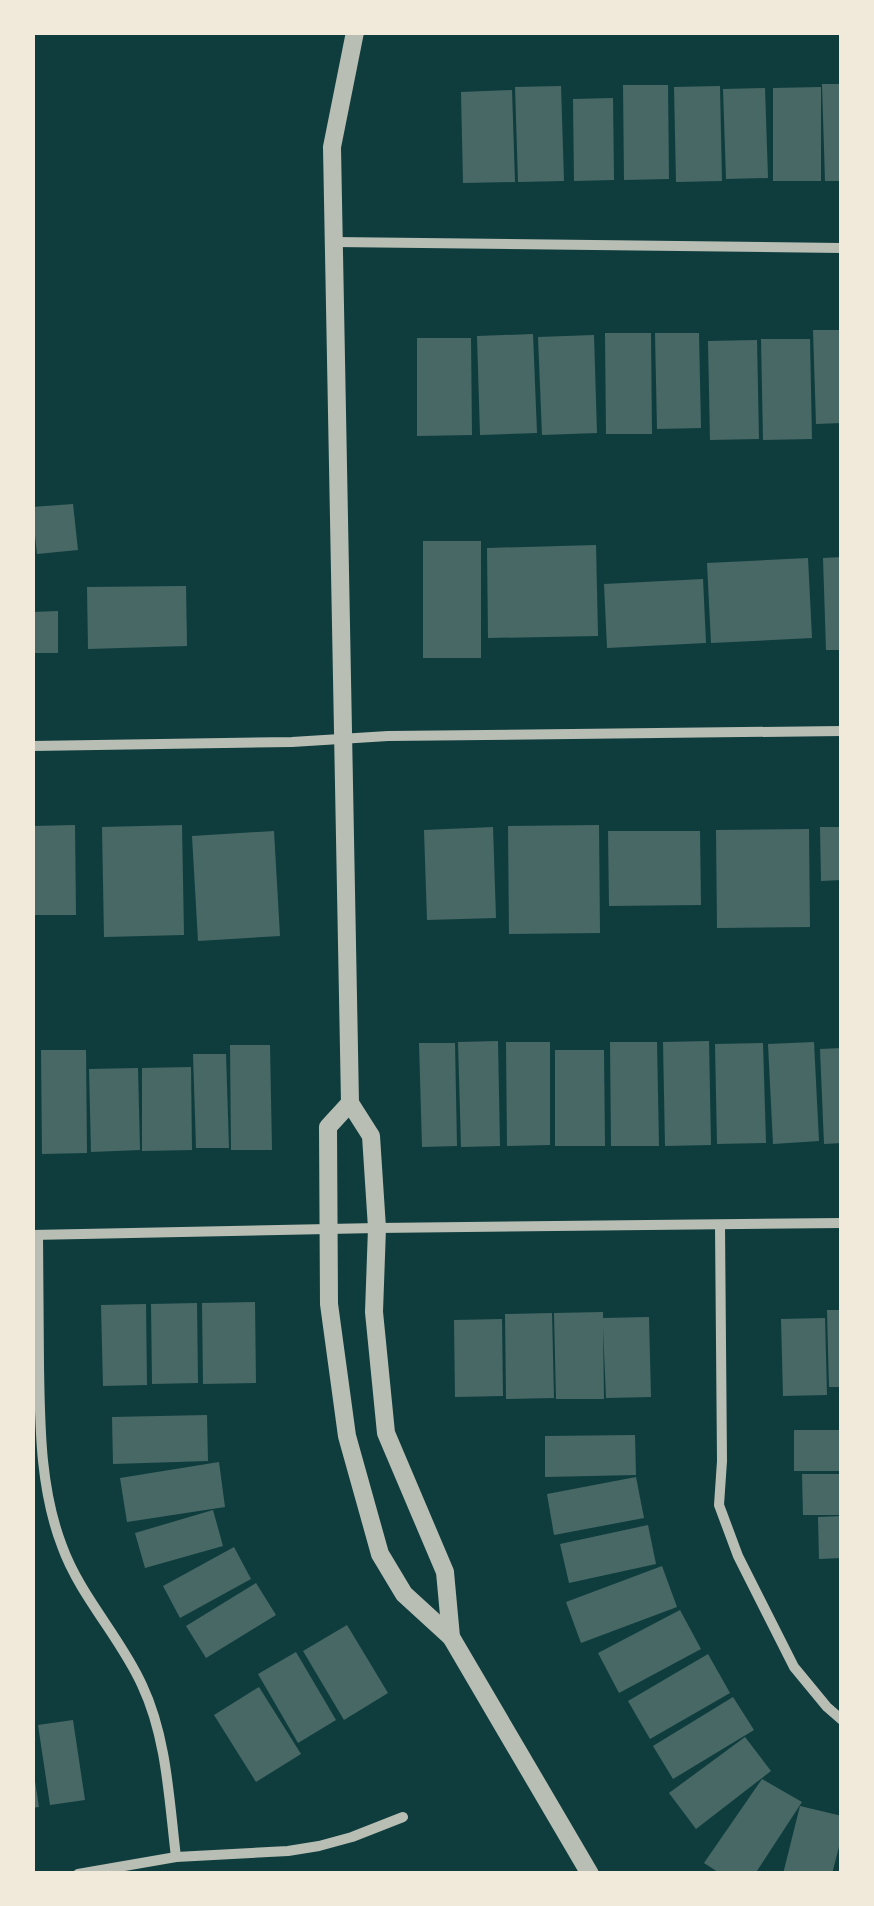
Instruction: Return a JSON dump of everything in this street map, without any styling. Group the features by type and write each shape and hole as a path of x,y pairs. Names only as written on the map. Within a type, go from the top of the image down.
{"street":[{"path":"355,32 332,146 350,1104 371,1136 377,1228 374,1312 386,1433 446,1572 451,1636"},
{"path":"334,242 842,248"},
{"path":"32,746 842,730"},
{"path":"350,1104 328,1127 329,1304 348,1436 380,1554 404,1594 451,1636 590,1874"},
{"path":"176,1857 165,1764 144,1687 62,1547 48,1493 40,1441 35,1235 842,1223"},
{"path":"720,1225 719,1505 738,1556 794,1668 842,1720"},
{"path":"78,1874 176,1857 320,1846 403,1817"}],"building":[{"path":"822,84 842,84 842,181 825,181"},
{"path":"623,85 668,85 669,179 624,180"},
{"path":"561,86 564,181 518,182 515,87"},
{"path":"720,86 722,181 676,182 674,87"},
{"path":"821,87 821,181 773,181 773,88"},
{"path":"765,88 768,178 726,179 723,89"},
{"path":"512,90 515,182 463,183 461,92"},
{"path":"613,98 614,180 574,181 573,99"},
{"path":"813,330 842,330 842,423 816,424"},
{"path":"605,333 651,333 652,434 606,434"},
{"path":"655,333 699,333 701,428 657,429"},
{"path":"533,334 537,433 480,435 477,336"},
{"path":"594,335 597,433 542,435 538,337"},
{"path":"417,338 471,338 472,435 417,436"},
{"path":"761,339 810,339 812,439 763,440"},
{"path":"757,340 759,439 710,440 708,341"},
{"path":"73,504 78,550 37,554 32,507"},
{"path":"423,541 481,541 481,658 423,658"},
{"path":"596,545 598,636 488,638 487,548"},
{"path":"842,557 842,650 826,650 823,558"},
{"path":"808,558 812,638 711,643 707,563"},
{"path":"703,579 706,643 607,648 604,584"},
{"path":"186,586 187,646 88,649 87,587"},
{"path":"58,611 58,653 32,653 32,612"},
{"path":"75,825 76,915 32,915 32,826"},
{"path":"182,825 184,935 104,937 102,827"},
{"path":"599,825 600,933 509,934 508,826"},
{"path":"493,827 496,918 427,920 424,830"},
{"path":"820,827 842,827 842,880 821,881"},
{"path":"809,829 810,927 717,928 716,830"},
{"path":"274,831 280,936 198,941 192,836"},
{"path":"608,831 700,831 701,905 609,906"},
{"path":"498,1041 500,1146 461,1147 458,1042"},
{"path":"709,1041 711,1145 665,1146 663,1042"},
{"path":"506,1042 550,1042 550,1145 507,1146"},
{"path":"610,1042 657,1042 659,1146 611,1146"},
{"path":"814,1042 819,1141 773,1144 768,1044"},
{"path":"419,1043 455,1043 457,1146 422,1147"},
{"path":"763,1043 766,1143 717,1144 715,1044"},
{"path":"230,1045 270,1045 272,1150 231,1150"},
{"path":"842,1048 842,1143 824,1144 820,1049"},
{"path":"41,1050 86,1050 87,1153 42,1154"},
{"path":"555,1050 604,1050 605,1146 555,1146"},
{"path":"193,1054 226,1054 229,1148 196,1148"},
{"path":"191,1067 192,1150 142,1151 142,1068"},
{"path":"138,1068 140,1150 91,1152 89,1069"},
{"path":"255,1302 256,1383 203,1384 202,1303"},
{"path":"197,1303 198,1383 152,1384 151,1304"},
{"path":"146,1304 147,1385 103,1386 101,1305"},
{"path":"827,1310 842,1310 842,1387 829,1387"},
{"path":"603,1312 603,1318 649,1317 651,1397 606,1398 603,1327 604,1399 556,1399 554,1313"},
{"path":"552,1313 554,1398 506,1399 505,1314"},
{"path":"825,1318 827,1395 783,1396 781,1319"},
{"path":"502,1319 503,1396 455,1397 454,1320"},
{"path":"207,1415 208,1461 113,1464 112,1417"},
{"path":"794,1430 842,1430 842,1471 794,1471"},
{"path":"635,1435 636,1475 545,1477 545,1436"},
{"path":"219,1462 225,1507 127,1522 120,1478"},
{"path":"802,1474 842,1474 842,1515 803,1515"},
{"path":"636,1477 644,1518 554,1535 547,1494"},
{"path":"213,1510 223,1546 145,1568 135,1533"},
{"path":"842,1516 842,1558 819,1559 818,1517"},
{"path":"648,1525 656,1564 569,1583 560,1544"},
{"path":"234,1547 251,1579 180,1618 163,1586"},
{"path":"662,1566 677,1607 581,1643 566,1602"},
{"path":"256,1583 276,1615 206,1658 186,1626"},
{"path":"680,1610 701,1649 619,1693 598,1653"},
{"path":"347,1625 388,1693 344,1720 303,1651"},
{"path":"296,1652 336,1720 298,1743 258,1674"},
{"path":"708,1654 730,1693 650,1739 628,1701"},
{"path":"259,1687 301,1754 256,1782 214,1715"},
{"path":"733,1697 754,1730 673,1779 653,1746"},
{"path":"73,1720 85,1800 50,1805 38,1725"},
{"path":"745,1737 771,1771 696,1829 669,1793"},
{"path":"762,1779 802,1802 755,1874 721,1874 704,1863"},
{"path":"35,1781 39,1807 32,1808 32,1782"},
{"path":"800,1806 842,1816 842,1835 832,1874 783,1874"}]}
